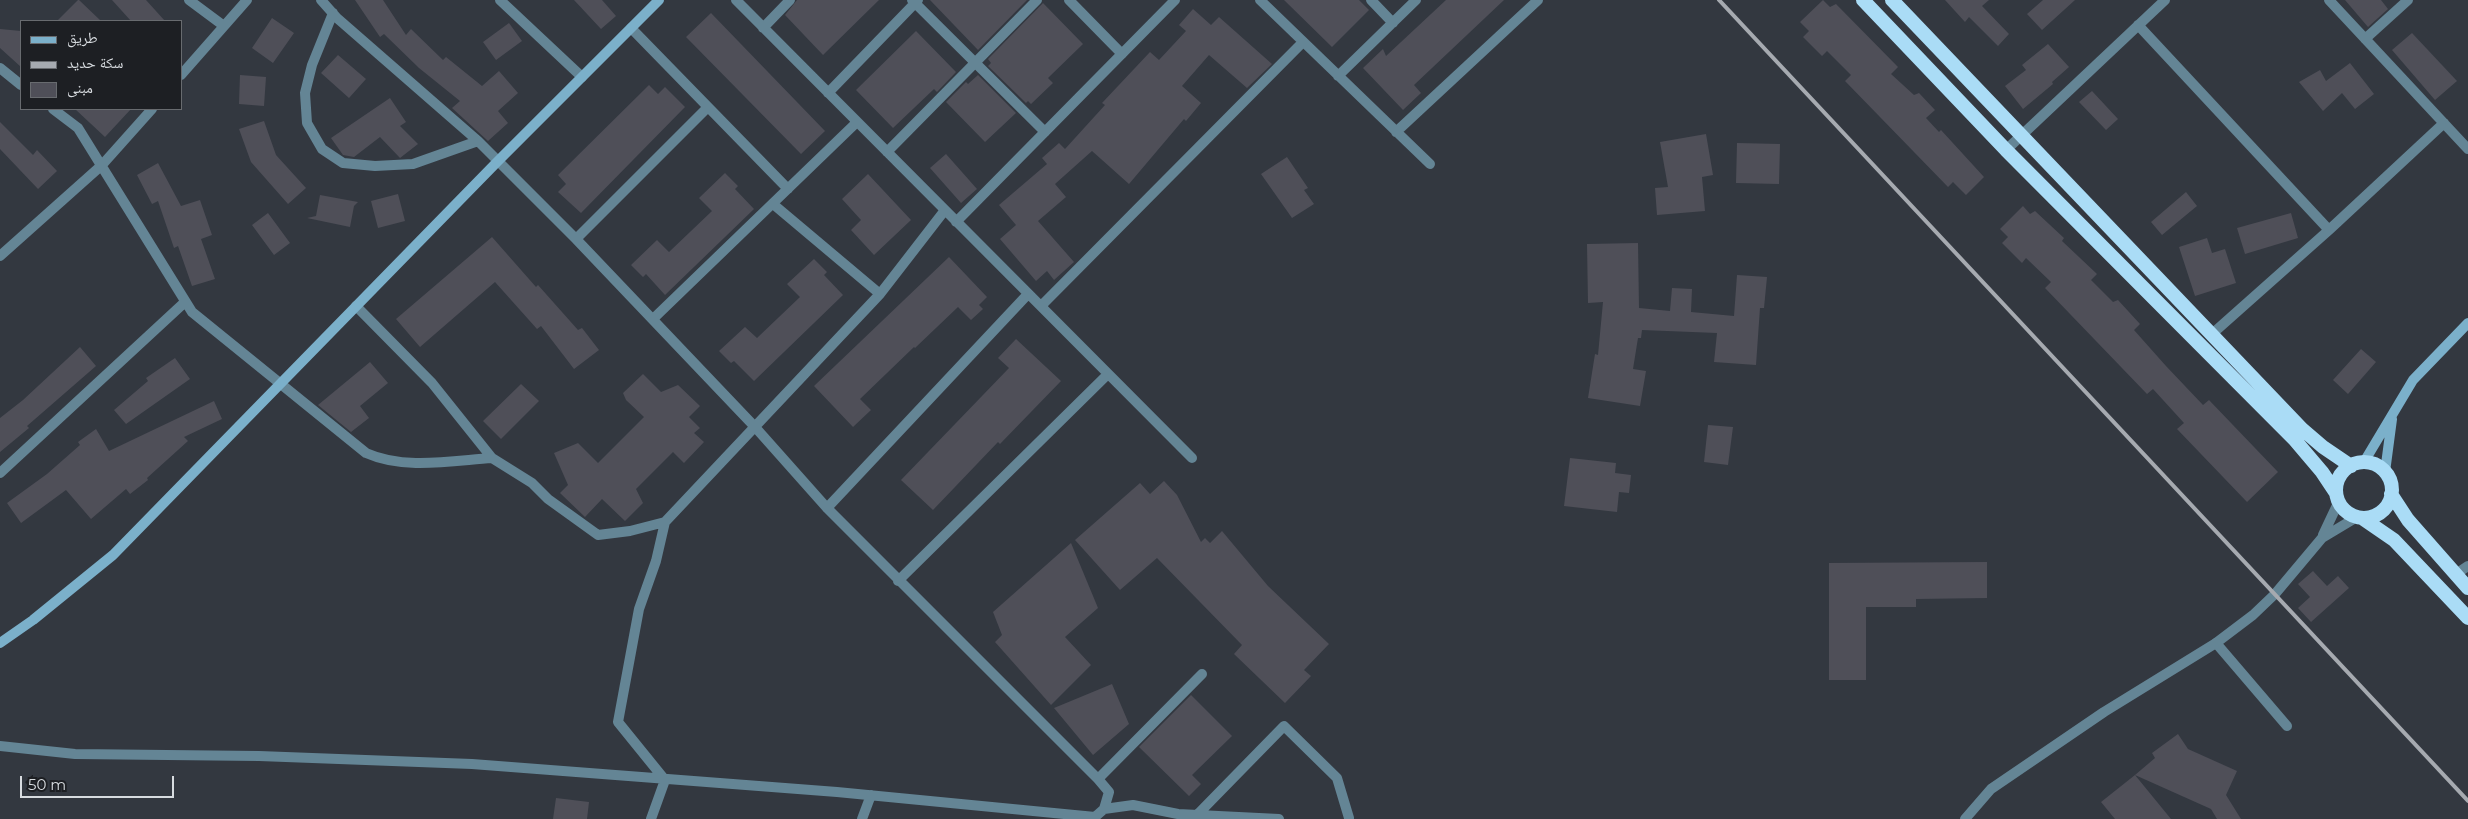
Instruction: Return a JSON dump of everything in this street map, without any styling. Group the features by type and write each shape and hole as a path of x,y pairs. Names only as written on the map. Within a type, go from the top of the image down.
{"highway":[{"path":"1863,0 2006,150 2294,439 2322,472 2343,508 2394,540 2468,618"},
{"path":"1892,0 2302,429 2323,447 2357,464 2372,463 2385,472 2390,481 2392,494 2408,520 2468,588"},
{"path":"2337,497 2340,477 2357,464"},
{"path":"2359,517 2378,514 2389,502 2392,494"}],"main road":[{"path":"0,643 33,620 113,555 498,161 659,0"},
{"path":"2357,464 2393,413 2413,380 2468,322"},
{"path":"2385,472 2393,413"}],"street":[{"path":"189,0 224,26"},
{"path":"182,74 247,0"},
{"path":"321,0 333,13 478,141 654,318 827,508 1098,779 1109,792 1104,809"},
{"path":"500,0 582,77"},
{"path":"736,0 1192,458"},
{"path":"763,28 790,0"},
{"path":"887,152 1037,0"},
{"path":"1068,0 1122,54"},
{"path":"956,222 1175,0"},
{"path":"1260,0 1430,164"},
{"path":"1371,0 1393,22"},
{"path":"1338,76 1416,0"},
{"path":"1396,132 1538,0"},
{"path":"2006,150 2164,0"},
{"path":"2329,0 2468,148"},
{"path":"2365,39 2408,0"},
{"path":"828,93 915,1 1045,132"},
{"path":"333,13 312,65 305,93 308,123 322,149 343,163 374,166 413,164 478,141"},
{"path":"2138,25 2329,230"},
{"path":"631,28 788,189"},
{"path":"1041,306 1303,42"},
{"path":"0,68 20,84"},
{"path":"576,239 708,107"},
{"path":"54,110 78,128 192,312 366,453 382,460 402,464 492,458"},
{"path":"0,256 102,165 151,110"},
{"path":"654,318 857,122"},
{"path":"2212,334 2329,230 2444,123"},
{"path":"773,204 880,294"},
{"path":"665,780 618,722 639,609 656,561 665,522 880,294 945,210"},
{"path":"827,508 1028,294"},
{"path":"0,473 185,302"},
{"path":"356,306 432,383 492,458 532,483 548,499 598,535 630,531 665,522"},
{"path":"898,581 1108,374"},
{"path":"1965,819 1991,789 2104,712 2216,642 2253,615 2275,594 2322,538 2337,497"},
{"path":"2322,538 2359,517"},
{"path":"2456,574 2468,566"},
{"path":"2216,642 2287,726"},
{"path":"1098,779 1202,674"},
{"path":"1196,816 1284,726 1337,778 1348,819 1357,819"},
{"path":"0,746 74,754 260,756 472,764 871,795 1094,817 1104,809 1133,805 1196,816 1279,819"},
{"path":"651,819 665,780"},
{"path":"862,819 871,795"}],"building":[{"path":"79,0 100,20 58,20"},
{"path":"112,0 146,0 164,20 130,20"},
{"path":"355,0 383,0 406,35 411,29 443,60 446,57 482,86 499,71 518,93 498,111 508,123 488,141 452,108 460,101 419,68 384,34 380,37"},
{"path":"574,0 602,0 616,16 601,29"},
{"path":"797,0 879,0 823,55 785,15"},
{"path":"930,0 1027,0 978,50"},
{"path":"1284,0 1359,0 1369,10 1332,47"},
{"path":"1446,0 1504,0 1414,85 1421,93 1403,110 1363,68 1383,49 1386,56"},
{"path":"1823,0 1830,7 1836,4 1898,67 1891,74 1914,95 1919,93 1935,110 1926,118 1939,132 1941,130 1984,177 1966,195 1953,182 1948,187 1845,81 1851,75 1827,51 1822,56 1803,37 1809,31 1800,22"},
{"path":"1945,0 1989,0 1982,6 2009,34 1998,46 1969,17 1965,22"},
{"path":"2043,0 2075,0 2042,30 2027,14"},
{"path":"2345,0 2381,0 2388,9 2368,27"},
{"path":"1043,3 1083,44 1048,78 1053,83 1031,104 1028,101 1026,103 988,66 991,63 988,59"},
{"path":"1193,9 1211,25 1219,17 1272,64 1247,88 1209,55 1182,86 1201,103 1186,121 1184,119 1129,184 1092,151 1055,184 1066,197 1038,221 1074,262 1054,280 1047,271 1036,281 1000,239 1016,225 999,205 1047,164 1042,158 1059,143 1065,149 1105,105 1102,103 1150,52 1159,60 1186,31 1179,25"},
{"path":"711,13 825,131 801,154 686,37"},
{"path":"272,18 294,33 273,63 252,48"},
{"path":"509,23 522,41 496,60 483,42"},
{"path":"0,29 20,31 20,66 0,48"},
{"path":"916,31 956,72 937,92 934,89 893,128 856,90"},
{"path":"2412,33 2457,81 2435,100 2392,50"},
{"path":"2048,44 2069,67 2052,82 2053,84 2023,109 2005,86 2026,70 2022,65"},
{"path":"338,55 366,79 349,98 321,73"},
{"path":"2350,63 2374,94 2355,109 2342,93 2323,111 2299,82 2320,70 2326,81"},
{"path":"240,75 266,77 264,106 239,104"},
{"path":"978,75 1016,113 985,142 946,102 966,82 968,84"},
{"path":"649,85 658,94 665,87 685,107 581,213 558,192 566,184 558,175"},
{"path":"2092,91 2118,119 2106,130 2079,102"},
{"path":"390,98 406,122 400,126 418,144 400,158 380,137 354,157 343,155 331,138"},
{"path":"76,110 130,110 105,137"},
{"path":"264,121 276,155 306,188 288,204 251,162 239,129"},
{"path":"0,122 33,155 37,150 57,171 38,189 0,149"},
{"path":"1706,134 1713,175 1702,177 1705,211 1657,215 1655,188 1668,187 1660,142"},
{"path":"1737,143 1780,144 1779,184 1736,183"},
{"path":"946,154 977,189 961,203 930,168"},
{"path":"1287,157 1308,188 1304,190 1314,204 1292,218 1261,174"},
{"path":"158,163 181,206 200,200 212,235 201,239 215,279 192,286 178,246 174,248 158,201 152,204 137,175"},
{"path":"725,173 738,186 735,189 754,209 665,295 646,274 643,277 631,265 657,240 669,252 712,211 699,198"},
{"path":"868,174 911,220 874,255 851,230 861,220 842,199"},
{"path":"2186,192 2197,206 2162,235 2151,222"},
{"path":"398,194 405,221 378,228 371,201"},
{"path":"320,195 358,202 354,206 350,227 307,218 316,216"},
{"path":"2023,206 2030,214 2035,211 2064,238 2062,241 2097,274 2091,280 2113,302 2118,300 2140,324 2134,330 2203,405 2209,400 2278,472 2247,502 2177,429 2184,423 2153,389 2147,394 2045,288 2051,282 2026,258 2022,263 2002,243 2008,237 2000,229"},
{"path":"268,213 290,243 274,255 252,225"},
{"path":"2291,213 2298,238 2245,254 2237,228"},
{"path":"492,237 536,287 538,285 578,330 582,328 599,350 574,369 541,326 537,329 495,282 420,347 396,319"},
{"path":"2207,238 2212,253 2225,249 2236,283 2195,296 2179,247"},
{"path":"1638,243 1639,308 1670,311 1672,288 1692,289 1691,312 1734,316 1737,275 1767,277 1764,308 1760,308 1756,365 1714,362 1717,333 1642,330 1641,338 1638,338 1633,369 1646,371 1640,406 1588,398 1595,354 1598,355 1603,302 1588,303 1587,244"},
{"path":"949,257 987,297 979,305 983,309 971,320 958,307 860,399 871,410 853,427 814,386"},
{"path":"814,259 827,272 824,275 843,295 754,381 734,361 731,363 719,351 745,327 757,338 800,297 787,284"},
{"path":"1016,339 1061,381 1000,444 998,442 933,510 901,480 1009,368 998,358"},
{"path":"80,347 96,366 0,452 0,418 23,400"},
{"path":"2361,349 2376,362 2348,394 2333,380"},
{"path":"175,358 190,379 126,424 114,410 148,381 146,378"},
{"path":"370,362 388,383 360,406 369,418 351,432 318,405"},
{"path":"643,374 661,392 678,385 700,406 689,417 700,428 694,433 704,442 684,463 673,452 636,489 643,503 625,521 602,499 585,517 560,493 568,485 554,453 578,443 598,463 644,417 626,400 623,393"},
{"path":"521,384 539,401 501,439 483,421"},
{"path":"214,401 222,419 184,437 188,441 147,478 148,480 130,494 126,489 91,519 66,490 21,523 7,503 47,474 80,445 78,442 96,429 109,451"},
{"path":"1708,425 1733,427 1728,465 1704,462"},
{"path":"1570,458 1616,463 1615,473 1631,475 1629,493 1619,492 1617,512 1564,506"},
{"path":"1164,481 1177,495 1201,542 1205,538 1210,543 1222,531 1268,586 1329,644 1304,670 1311,676 1285,703 1234,654 1242,645 1157,558 1120,590 1075,540 1140,483 1150,494"},
{"path":"1071,543 1098,608 1065,637 1091,665 1051,705 995,642 1002,635 993,612"},
{"path":"1987,562 1987,598 1916,599 1916,607 1866,607 1866,680 1829,680 1829,563"},
{"path":"2313,571 2327,586 2338,576 2349,588 2311,622 2298,608 2310,597 2298,584"},
{"path":"1112,684 1129,724 1093,755 1054,708"},
{"path":"1191,695 1232,736 1192,775 1201,784 1189,796 1139,747"},
{"path":"2178,734 2188,749 2237,771 2226,795 2241,819 2217,819 2211,809 2135,775 2155,758 2152,753"},
{"path":"2135,775 2171,819 2115,819 2101,802"},
{"path":"556,798 589,802 587,819 553,819"}],"railway":[{"path":"1719,0 2468,801"}]}
